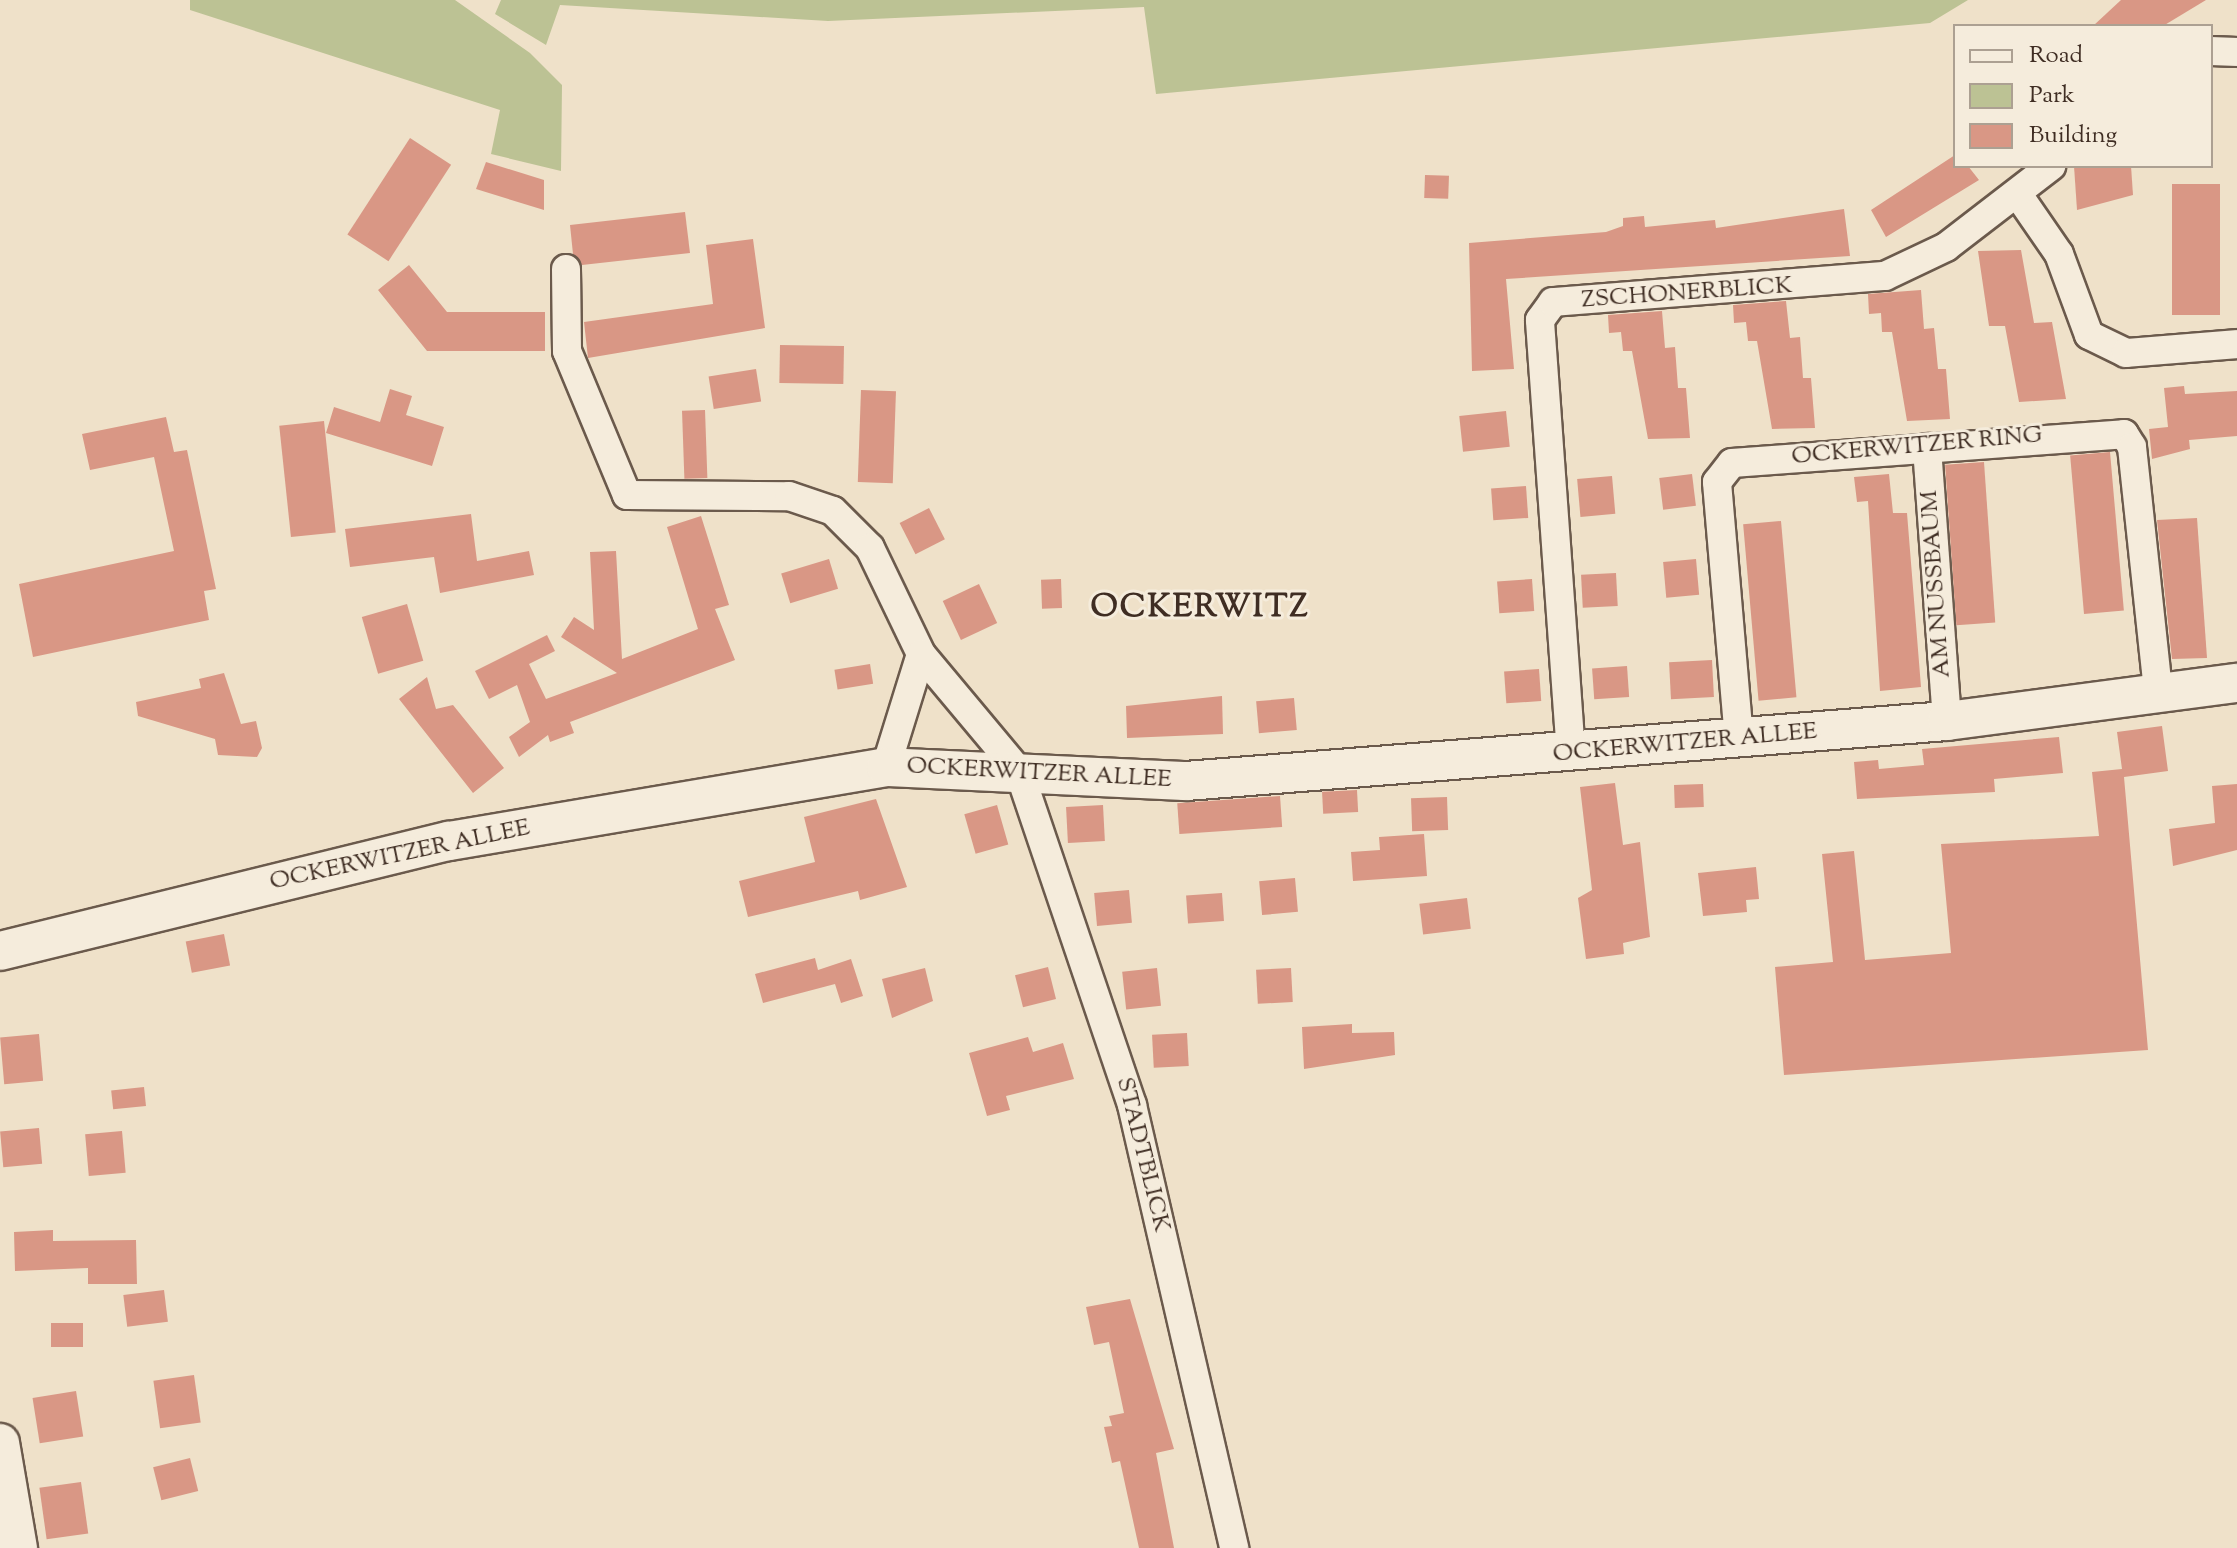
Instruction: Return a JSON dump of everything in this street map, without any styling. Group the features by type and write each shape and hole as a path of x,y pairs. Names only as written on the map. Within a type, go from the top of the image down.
{"street":[{"path":"2213,51 2237,52"},
{"name":"ZSCHONERBLICK","path":"1571,754 1540,320 1553,302 1885,276 1946,247 2019,196 2049,168"},
{"path":"2019,196 2059,254 2089,335 2126,353 2237,344"},
{"path":"566,269 567,351 627,495 789,496 833,511 870,548 921,654 1019,771"},
{"name":"OCKERWITZER RING","path":"1739,739 1720,470 1927,448 2124,434 2132,447 2158,692"},
{"name":"AM NUSSBAUM","path":"1927,448 1947,721"},
{"path":"886,767 921,654"},
{"name":"OCKERWITZER ALLEE","path":"0,951 449,841 886,767 1019,771 1070,780 1186,781 1571,754 1947,721 2237,683"},
{"name":"STADTBLICK","path":"1019,771 1132,1105 1234,1548"},
{"path":"0,1443 18,1548"}],"green space":[{"path":"190,0 455,0 530,53 562,85 561,171 491,154 500,110 190,10"},
{"path":"501,0 1968,0 1930,23 1156,94 1144,7 828,21 560,5 546,45 495,14"}],"building":[{"path":"2121,0 2206,0 2166,24 2095,24"},
{"path":"410,138 451,165 388,261 347,234"},
{"path":"1953,156 1953,168 1970,168 1979,180 1886,237 1871,210"},
{"path":"486,162 544,180 544,210 476,189"},
{"path":"2074,168 2131,168 2133,195 2077,210"},
{"path":"1425,175 1449,176 1448,199 1424,198"},
{"path":"2172,184 2220,184 2220,315 2172,315"},
{"path":"1844,209 1850,256 1506,279 1514,369 1472,371 1469,243 1606,232 1623,226 1623,218 1644,216 1645,227 1715,220 1716,228"},
{"path":"685,212 690,253 582,265 573,254 570,225"},
{"path":"753,239 765,328 588,358 584,322 713,304 706,245"},
{"path":"2021,250 2034,323 2052,322 2066,399 2019,402 2005,326 1989,326 1978,251"},
{"path":"409,265 447,312 545,312 545,351 427,351 378,290"},
{"path":"1921,290 1924,329 1934,328 1938,369 1946,369 1950,419 1907,421 1892,332 1882,332 1881,313 1869,314 1868,294"},
{"path":"1786,301 1790,338 1800,337 1803,378 1811,378 1815,428 1772,429 1757,341 1748,341 1746,322 1734,323 1733,305"},
{"path":"1662,311 1665,348 1675,347 1678,388 1686,388 1690,438 1648,439 1632,351 1623,351 1621,332 1609,333 1608,315"},
{"path":"780,345 844,346 843,384 779,383"},
{"path":"756,369 761,402 714,409 709,377"},
{"path":"2184,386 2185,394 2237,391 2237,436 2189,440 2190,449 2152,459 2149,429 2168,427 2164,388"},
{"path":"390,389 412,396 406,415 444,427 432,466 326,433 334,407 380,422"},
{"path":"861,390 896,391 893,483 858,482"},
{"path":"705,410 707,478 684,479 682,411"},
{"path":"1506,411 1510,447 1463,452 1459,416"},
{"path":"166,417 174,452 187,450 216,589 204,591 209,620 33,657 19,584 174,551 154,457 90,470 82,434"},
{"path":"324,421 336,532 291,537 279,426"},
{"path":"2110,452 2124,610 2084,614 2070,455"},
{"path":"1984,462 1995,623 1956,625 1945,465"},
{"path":"1692,474 1696,506 1663,510 1659,478"},
{"path":"1889,474 1893,513 1907,513 1921,687 1880,691 1868,501 1857,502 1854,477"},
{"path":"1612,476 1615,514 1580,517 1577,479"},
{"path":"1526,486 1528,518 1493,520 1491,488"},
{"path":"929,508 945,539 915,554 900,523"},
{"path":"471,514 477,561 529,551 534,575 440,593 434,557 350,567 345,529"},
{"path":"701,516 729,605 715,609 735,660 570,722 574,733 550,742 548,735 519,757 509,737 530,722 517,685 489,699 475,671 547,635 555,651 529,664 546,699 617,673 561,637 574,617 594,630 590,552 616,551 622,659 698,629 667,527"},
{"path":"2197,518 2207,658 2172,659 2157,520"},
{"path":"1781,521 1796,697 1759,701 1743,524"},
{"path":"829,559 838,589 790,603 781,574"},
{"path":"1696,559 1699,595 1666,598 1663,562"},
{"path":"1616,573 1618,606 1583,608 1581,575"},
{"path":"1061,579 1062,608 1042,609 1041,580"},
{"path":"1532,579 1534,611 1499,613 1497,581"},
{"path":"979,584 997,623 961,640 943,601"},
{"path":"407,604 423,661 378,674 362,617"},
{"path":"1712,660 1714,697 1671,699 1669,662"},
{"path":"870,664 873,684 838,689 834,670"},
{"path":"1627,666 1629,697 1594,699 1592,668"},
{"path":"1539,669 1541,701 1506,703 1504,671"},
{"path":"224,673 241,724 256,721 262,748 257,757 218,755 215,739 138,716 136,702 201,688 199,679"},
{"path":"427,677 436,709 453,705 504,768 473,793 399,699"},
{"path":"1222,696 1223,734 1127,738 1126,706"},
{"path":"1294,698 1297,730 1259,733 1256,701"},
{"path":"2162,726 2168,771 2124,777 2148,1050 1784,1075 1775,967 1833,962 1822,854 1854,851 1865,960 1951,953 1941,844 2099,836 2092,772 2122,769 2117,732"},
{"path":"2059,737 2063,773 1994,779 1995,792 1857,799 1854,762 1878,760 1879,769 1924,765 1922,749"},
{"path":"1615,783 1623,845 1640,842 1650,937 1623,943 1624,954 1586,959 1578,898 1592,890 1580,787"},
{"path":"1703,784 1704,807 1675,808 1674,785"},
{"path":"2237,784 2237,850 2173,866 2169,829 2215,823 2212,786"},
{"path":"1357,790 1358,812 1323,814 1322,792"},
{"path":"1280,796 1282,827 1179,834 1177,803"},
{"path":"1447,797 1448,830 1412,831 1411,798"},
{"path":"876,799 907,887 860,900 858,891 748,917 739,881 815,862 804,817"},
{"path":"997,805 1008,844 976,854 964,814"},
{"path":"1103,805 1105,841 1068,843 1066,807"},
{"path":"1424,834 1427,876 1353,881 1351,852 1380,850 1379,837"},
{"path":"1756,867 1759,899 1746,900 1747,912 1703,916 1698,873"},
{"path":"1295,878 1298,912 1262,915 1259,881"},
{"path":"1129,890 1132,923 1097,926 1094,893"},
{"path":"1222,893 1224,921 1188,923 1186,896"},
{"path":"1467,898 1471,929 1423,935 1419,904"},
{"path":"224,934 230,965 192,973 186,941"},
{"path":"815,958 818,970 851,959 863,996 841,1003 835,984 763,1003 755,974"},
{"path":"1048,967 1056,999 1023,1007 1015,975"},
{"path":"925,968 933,1001 892,1018 882,979"},
{"path":"1157,968 1161,1006 1126,1009 1122,972"},
{"path":"1291,968 1293,1002 1258,1004 1256,970"},
{"path":"1352,1024 1352,1033 1394,1032 1395,1055 1304,1069 1302,1027"},
{"path":"1187,1033 1189,1066 1154,1068 1152,1035"},
{"path":"39,1034 43,1081 4,1084 0,1037"},
{"path":"1028,1037 1033,1052 1063,1043 1074,1079 1006,1096 1010,1110 987,1116 969,1053"},
{"path":"144,1087 146,1106 113,1109 111,1090"},
{"path":"39,1128 42,1164 3,1167 0,1131"},
{"path":"122,1131 126,1173 89,1176 85,1134"},
{"path":"53,1230 53,1241 136,1240 137,1284 88,1284 88,1268 15,1271 14,1232"},
{"path":"164,1290 168,1322 127,1327 123,1295"},
{"path":"1130,1299 1174,1449 1156,1453 1174,1548 1139,1548 1120,1461 1112,1463 1104,1427 1112,1426 1109,1416 1124,1413 1109,1342 1094,1345 1086,1307"},
{"path":"51,1323 83,1323 83,1347 51,1347"},
{"path":"194,1375 201,1423 160,1428 153,1381"},
{"path":"76,1391 83,1436 40,1443 33,1398"},
{"path":"190,1458 198,1491 161,1500 153,1467"},
{"path":"81,1482 88,1533 47,1539 39,1488"}],"district":[{"name":"OCKERWITZ","path":"1200,608"}]}
